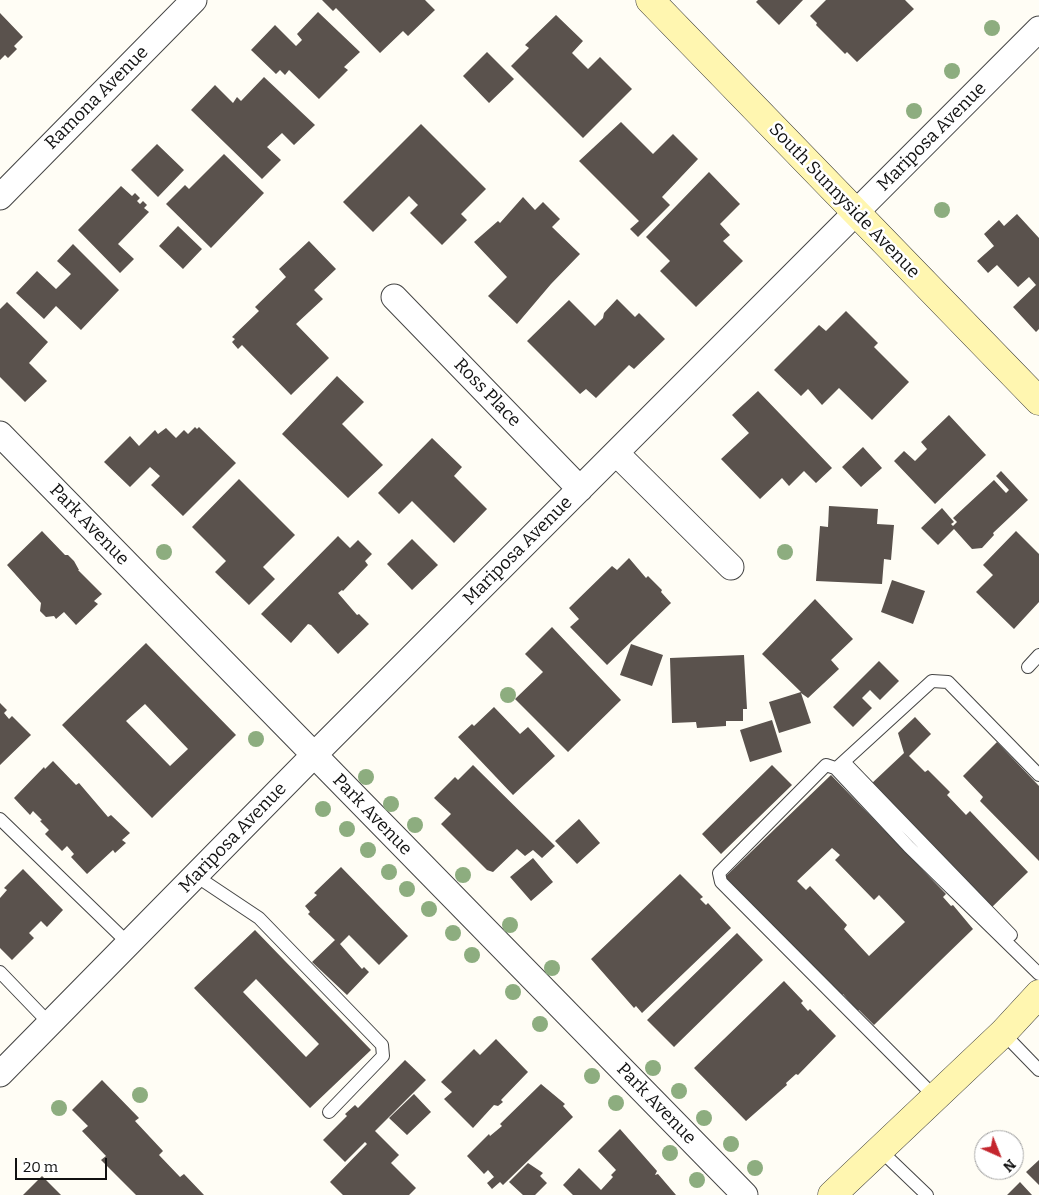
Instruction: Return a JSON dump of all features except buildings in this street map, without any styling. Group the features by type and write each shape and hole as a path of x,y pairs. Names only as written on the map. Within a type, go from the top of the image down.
{"street":[{"name":"Ramona Avenue","path":"0,197 194,0"},
{"name":"South Sunnyside Avenue","path":"650,0 1039,401"},
{"name":"Mariposa Avenue","path":"0,1074 314,755 1039,29"},
{"name":"Ross Place","path":"394,297 580,489"},
{"name":"Park Avenue","path":"0,434 746,1195"},
{"path":"616,453 731,567"},
{"path":"832,1195 1003,1033 1039,994"}],"lane":[{"path":"1028,668 1039,656"},
{"path":"935,1098 720,882 719,873 826,765 840,765 932,681 948,682 1039,775"},
{"path":"840,765 1039,963"},
{"path":"840,765 909,848 1039,974"},
{"path":"0,818 129,944"},
{"path":"196,876 259,918 382,1045 383,1056 328,1112"},
{"path":"0,972 50,1024"},
{"path":"1003,1033 1039,1070"},
{"path":"880,1149 927,1195"}]}
